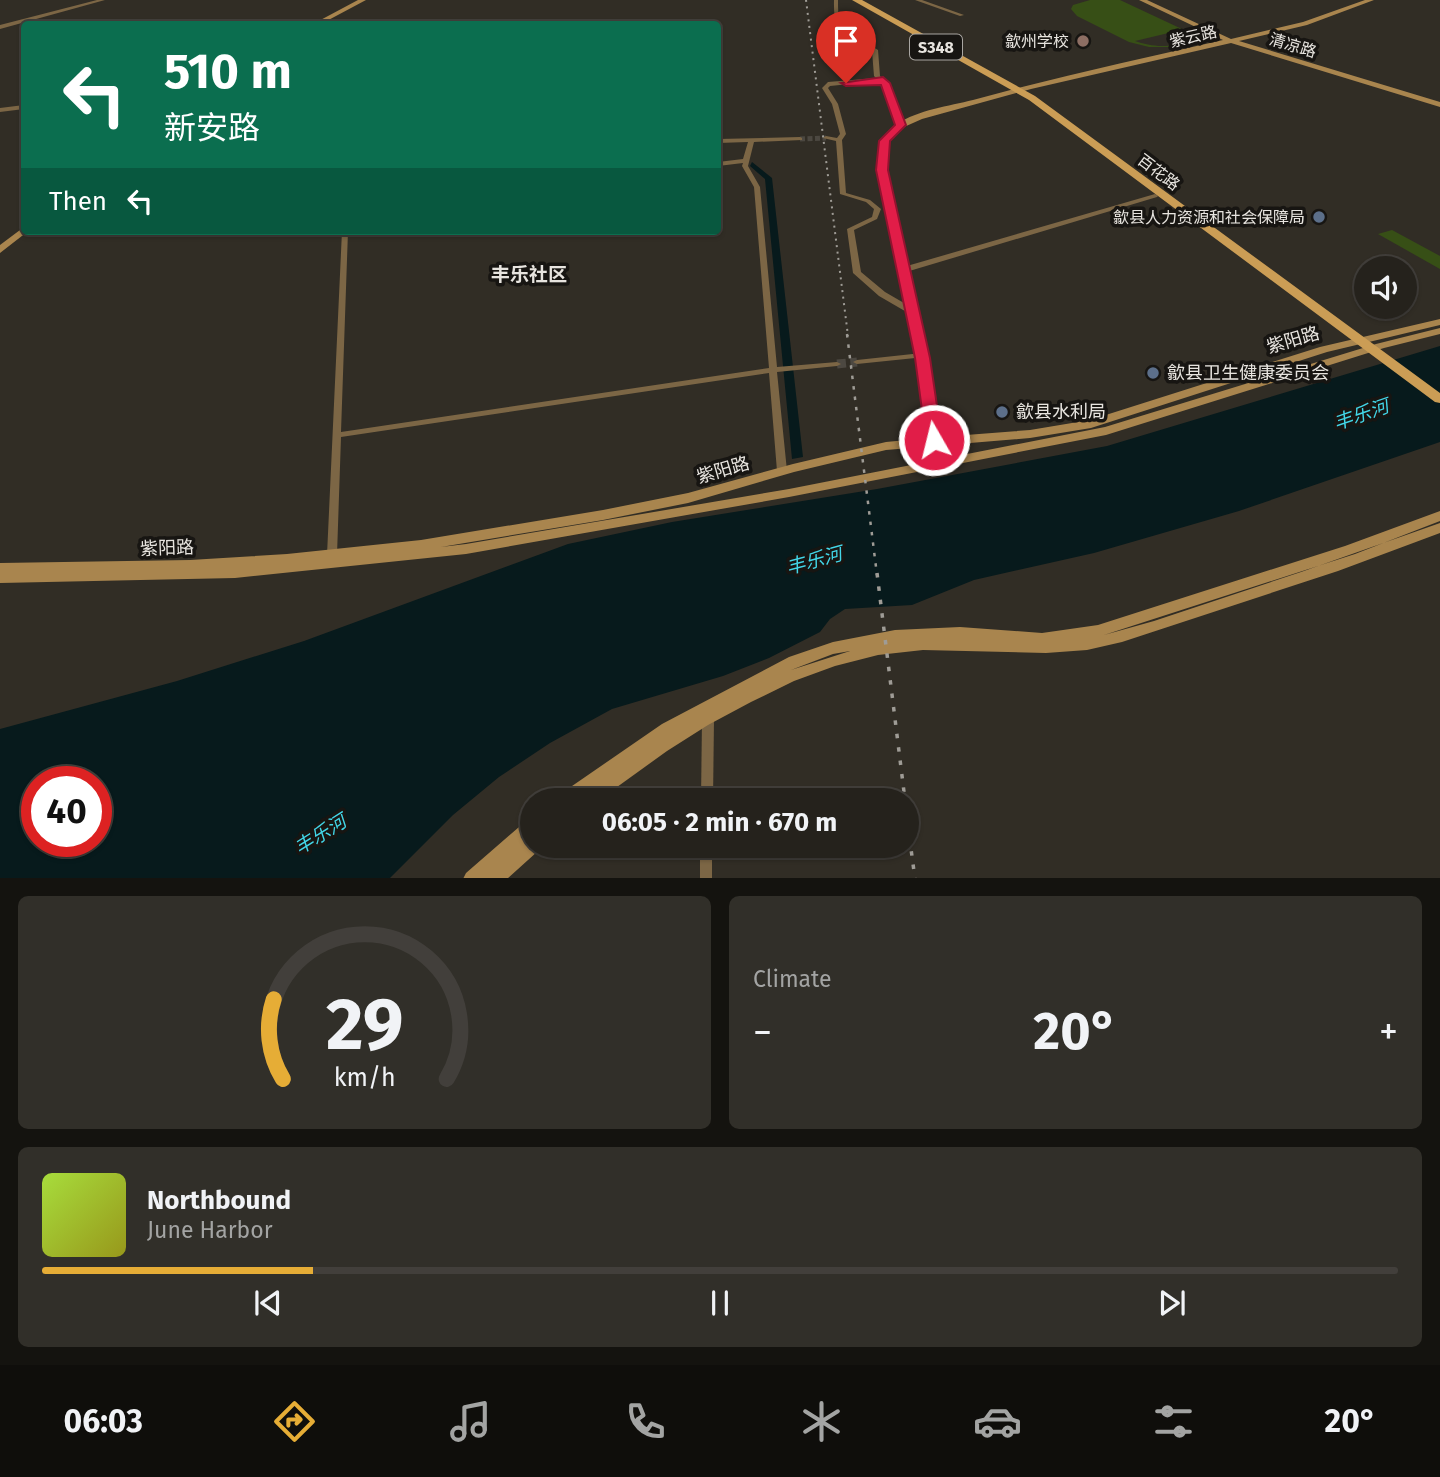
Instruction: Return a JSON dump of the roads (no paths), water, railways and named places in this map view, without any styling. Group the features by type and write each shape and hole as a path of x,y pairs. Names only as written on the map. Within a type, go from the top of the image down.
{"main road":[{"name":"百花路","path":"856,0 1018,91 1367,349"},
{"name":"百花路","path":"1018,91 1155,196 1367,349"},
{"name":"S348","path":"1367,349 1440,399"},
{"name":"S348","path":"1367,349 1440,408"}],"street":[{"path":"23,21 103,0"},
{"path":"323,21 363,0"},
{"path":"331,21 370,0"},
{"path":"836,0 839,28 846,36 875,50 880,79 889,88 901,125 884,141 882,170 922,355 934,440"},
{"path":"917,0 962,15"},
{"name":"清凉路","path":"1142,0 1231,41 1440,105"},
{"name":"紫云路","path":"901,125 925,115 1018,91 1317,21 1371,0"},
{"path":"0,27 21,21"},
{"path":"880,79 826,85 843,134 839,140 843,194 868,201 878,209 875,218 850,229 857,273 882,294 913,312"},
{"path":"0,110 21,107"},
{"path":"826,138 839,140"},
{"path":"721,141 800,139"},
{"path":"751,141 745,161 757,187 776,370 782,471"},
{"path":"721,164 745,161"},
{"path":"903,270 1155,196"},
{"path":"0,242 21,224"},
{"path":"0,250 21,232"},
{"path":"332,555 345,235"},
{"name":"紫阳路","path":"0,577 235,573 365,562 473,548 789,493 1106,431 1367,349 1440,322"},
{"name":"紫阳路","path":"0,577 332,555 465,539 632,510 886,446 934,440 1010,436 1091,424 1440,331"},
{"path":"857,362 922,355"},
{"path":"338,435 776,370 837,365"},
{"path":"582,788 668,729 794,661 814,654 862,641 919,634 1042,639 1098,631 1350,550 1440,516"},
{"path":"603,788 643,759 708,719 801,670 838,658 921,644 961,643 1045,649 1105,640 1359,558 1440,528"},
{"path":"707,788 708,719"},
{"path":"472,878 520,837"},
{"path":"493,878 520,855"},
{"path":"706,858 706,878"}],"water":[{"path":"752,162 772,178 803,457 792,459 765,179 750,166"},
{"name":"丰乐河","path":"1440,346 1440,442 1239,511 1094,553 974,580 912,605 845,609 830,619 820,632 769,658 723,676 612,709 550,743 499,777 453,815 390,878 0,878 0,729 177,681 304,641 568,544 672,522 877,489 1107,446"}],"tunnel":[{"path":"800,139 826,138"},
{"path":"837,364 857,362"}],"railway":[{"path":"806,0 848,336"},
{"path":"847,334 877,575"},
{"path":"877,573 904,788"},
{"path":"912,858 915,878"}],"place":[{"name":"歙州学校","path":"1083,41"},
{"name":"歙县人力资源和社会保障局","path":"1319,217"},
{"name":"歙县卫生健康委员会","path":"1153,373"},
{"name":"歙县水利局","path":"1002,412"}],"district":[{"name":"丰乐社区","path":"529,274"}]}
